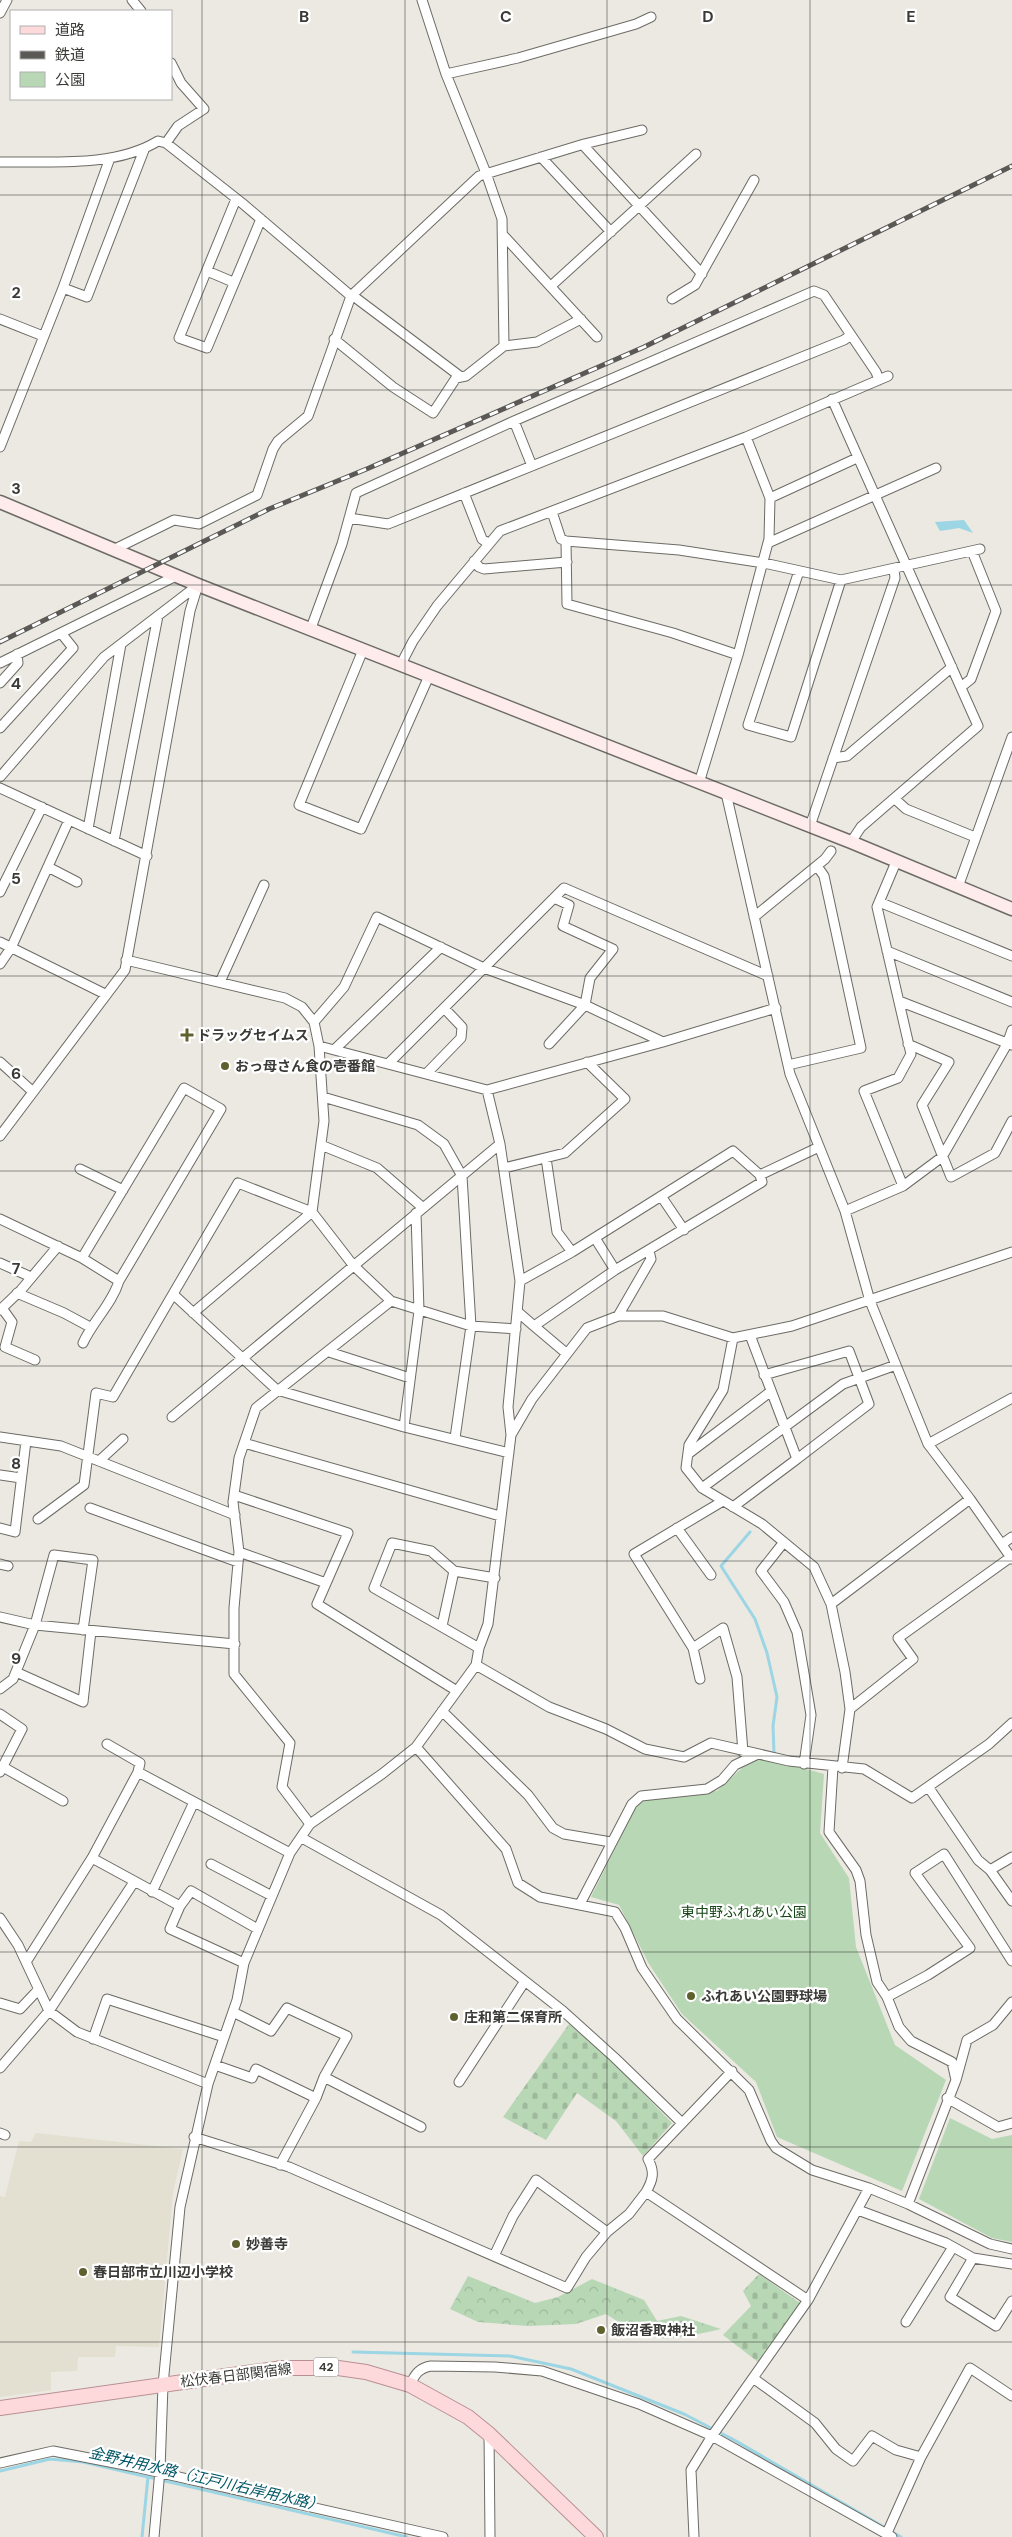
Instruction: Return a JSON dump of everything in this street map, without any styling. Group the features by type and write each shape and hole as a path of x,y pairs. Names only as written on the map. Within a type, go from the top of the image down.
{"main road":[{"name":"松伏春日部関宿線","path":"0,2408 307,2366 366,2372 410,2385 447,2403 489,2434 596,2537"}],"street":[{"path":"0,13 7,0"},
{"path":"422,0 446,74 486,173 502,219 504,346"},
{"path":"446,74 518,58 636,24 651,17"},
{"path":"166,143 178,126 204,109 181,83 172,65"},
{"path":"115,549 174,520 199,524 257,495 278,441 308,416 351,295 479,176 541,156 642,130"},
{"path":"0,162 110,158 144,150 158,141 166,143 351,295 461,377"},
{"path":"583,145 702,274"},
{"path":"63,288 87,297 144,150"},
{"path":"551,286 696,154"},
{"path":"541,156 611,232"},
{"path":"0,447 63,288 110,158"},
{"path":"672,299 695,285 754,180"},
{"path":"236,199 179,338 207,348 233,282 261,220"},
{"path":"503,235 597,337"},
{"path":"207,271 233,282"},
{"path":"311,628 342,544 356,493 514,421 814,291 824,295 879,380"},
{"path":"0,319 43,336"},
{"path":"334,339 393,386 433,413 456,378 466,376 504,346 537,342 581,319"},
{"path":"350,518 388,524 844,340 851,335"},
{"path":"401,664 413,641 437,606 500,531 746,436 888,376"},
{"path":"832,399 873,495 977,721 976,730 862,827 851,842"},
{"path":"514,421 532,466"},
{"path":"699,783 738,655 768,543 770,498 746,436"},
{"path":"770,498 857,458"},
{"path":"768,543 936,468"},
{"path":"464,493 482,539 489,544"},
{"path":"0,502 198,585 851,842 1012,909"},
{"path":"552,512 561,538 566,541 632,545 764,563 841,580 894,570 976,550 996,611 971,679 961,687"},
{"path":"566,541 567,604 673,633 738,655"},
{"path":"474,561 479,567 484,569 567,562"},
{"path":"810,826 895,578 894,570"},
{"path":"798,571 748,725 790,737 841,580"},
{"path":"0,662 176,576"},
{"path":"0,777 104,657 198,585"},
{"path":"0,1136 125,970 190,611 198,585"},
{"path":"114,841 158,616"},
{"path":"0,728 73,648 61,633"},
{"path":"88,829 121,644"},
{"path":"363,650 299,805 361,829 429,676"},
{"path":"0,684 18,663 17,654"},
{"path":"833,758 847,756 952,667"},
{"path":"958,887 1012,737"},
{"path":"0,788 147,856"},
{"path":"726,794 788,1065 819,1147 846,1210 870,1301 928,1444 970,1499 1011,1558 898,1638 913,1660 850,1709"},
{"path":"895,799 906,809 975,836"},
{"path":"0,892 42,807"},
{"path":"0,964 11,948 69,820"},
{"path":"754,917 817,866 831,851"},
{"path":"896,862 876,907 911,1054 898,1078 864,1091 902,1186"},
{"path":"788,1065 861,1048 824,876 817,866"},
{"path":"48,867 77,882"},
{"path":"220,982 264,885"},
{"path":"388,1064 564,888 768,976"},
{"path":"549,1044 584,1005 590,978 613,949 563,926 569,905 554,898"},
{"path":"879,902 1012,956"},
{"path":"314,1022 344,987 377,917 484,968 584,1005 663,1042"},
{"path":"0,942 106,994"},
{"path":"334,1050 441,947"},
{"path":"887,951 1012,1002"},
{"path":"126,960 285,998 302,1007 314,1022 319,1046 323,1097 321,1145 312,1212 193,1313"},
{"path":"899,1001 1009,1045"},
{"path":"426,1074 462,1038 462,1026 444,1008"},
{"path":"319,1046 487,1090 663,1042 776,1008"},
{"path":"846,1210 902,1186 942,1157 1009,1045 1012,1030"},
{"path":"908,1044 949,1062 922,1105 951,1177 995,1153 1012,1121"},
{"path":"0,1062 32,1092"},
{"path":"504,1168 565,1153 625,1099 587,1062"},
{"path":"82,1258 184,1088 221,1110 119,1281 116,1292 90,1327 83,1343"},
{"path":"154,2537 160,2474 163,2385 180,2207 194,2137 208,2084 233,2012 244,1963 256,1928 290,1853 310,1824 382,1774 416,1747 476,1665 479,1648 488,1624 511,1436 508,1407 519,1313 520,1281 500,1144 487,1090"},
{"path":"323,1097 418,1126 444,1144 462,1176 471,1326 455,1438"},
{"path":"172,1417 500,1144"},
{"path":"321,1145 377,1168 419,1210 418,1311 404,1427"},
{"path":"760,1175 819,1147"},
{"path":"520,1281 595,1238 733,1151 760,1175 762,1182 615,1270 534,1326"},
{"path":"546,1158 557,1232 572,1252"},
{"path":"80,1169 123,1190"},
{"path":"38,1519 84,1485 86,1456 96,1394 113,1397 238,1183 312,1212 353,1265 391,1301 471,1326 516,1329"},
{"path":"661,1196 684,1230"},
{"path":"0,1219 82,1258 119,1281"},
{"path":"595,1238 615,1270"},
{"path":"35,1360 5,1347 12,1322 1,1309 17,1294 58,1246"},
{"path":"618,1316 651,1259 649,1251"},
{"path":"511,1436 532,1398 587,1328 618,1316 663,1316 733,1338 792,1326 1012,1252"},
{"path":"0,1263 31,1277"},
{"path":"17,1294 90,1327"},
{"path":"173,1294 277,1390 404,1427 455,1438 509,1453"},
{"path":"310,1824 282,1788 290,1744 234,1674 234,1608 239,1552 234,1495 239,1458 256,1408 391,1301"},
{"path":"519,1313 566,1353"},
{"path":"750,1335 770,1392 797,1459"},
{"path":"733,1338 723,1390 689,1445 686,1468 702,1488 762,1524 814,1567 831,1604 845,1672 850,1709 838,1768 829,1832 856,1870 860,1881 872,1968 877,1982 887,1997 899,2027 911,2041 952,2062 956,2080"},
{"path":"733,1507 870,1404 849,1351 764,1375"},
{"path":"329,1352 410,1378"},
{"path":"702,1488 843,1384 896,1365"},
{"path":"688,1454 770,1392"},
{"path":"928,1444 1012,1398"},
{"path":"0,1437 60,1446 235,1515"},
{"path":"99,1461 123,1439"},
{"path":"0,1528 15,1532 26,1441"},
{"path":"244,1443 500,1516"},
{"path":"0,1475 21,1478"},
{"path":"234,1495 348,1533 317,1604 457,1691"},
{"path":"831,1604 970,1499"},
{"path":"700,1679 693,1648 634,1554 723,1501"},
{"path":"90,1508 238,1562"},
{"path":"678,1528 711,1575"},
{"path":"1002,1544 1012,1537"},
{"path":"784,1542 761,1571 784,1602 797,1632 806,1673 811,1715 804,1764"},
{"path":"479,1648 374,1588 392,1543 431,1551 454,1571 495,1578"},
{"path":"239,1552 326,1583"},
{"path":"0,1689 13,1679 35,1625 54,1555 93,1560 83,1702 16,1672"},
{"path":"442,1626 454,1571"},
{"path":"0,1617 35,1625 87,1631 235,1644"},
{"path":"693,1648 724,1628 737,1677 743,1752"},
{"path":"476,1665 549,1707 606,1729 644,1749 684,1757 711,1743 756,1755 804,1764 864,1769 912,1798 929,1788 988,1744 1012,1723"},
{"path":"442,1711 528,1795 553,1828 564,1834 611,1842"},
{"path":"0,1714 22,1729 2,1770 63,1801"},
{"path":"26,1962 92,1858 138,1772 140,1763 107,1744"},
{"path":"416,1747 506,1849 518,1883 540,1897 615,1912 625,1928 642,1968 677,2019 732,2071 749,2090 771,2141 776,2148 812,2170 870,2188 908,2204 990,2244 1012,2249"},
{"path":"580,1904 632,1804 641,1796 707,1790 722,1780 734,1766 756,1755"},
{"path":"138,1772 290,1853"},
{"path":"929,1788 978,1860 990,1870 1012,1901"},
{"path":"152,1892 194,1802"},
{"path":"302,1838 441,1914 563,2011 681,2122"},
{"path":"887,1997 928,1975 970,1948 915,1873 944,1854 1012,1960"},
{"path":"990,1870 1012,1857"},
{"path":"92,1858 180,1906"},
{"path":"211,1864 272,1896"},
{"path":"0,2068 48,2011 134,1882"},
{"path":"244,1963 170,1929 180,1906 191,1891 256,1928"},
{"path":"0,1918 26,1962 48,2011 78,2032 93,2039 208,2084"},
{"path":"459,2082 525,1981"},
{"path":"0,2002 20,2009 38,1990"},
{"path":"93,2039 107,1999 224,2037"},
{"path":"908,2204 947,2098 956,2080 968,2040 993,2025 1012,2002"},
{"path":"233,2012 271,2032 287,2008 347,2036 280,2164"},
{"path":"215,2065 252,2078 256,2068 316,2098"},
{"path":"194,2137 280,2164 567,2288 586,2257 607,2232 629,2214 646,2192 652,2181 653,2168 648,2160 681,2122 732,2071"},
{"path":"324,2077 420,2127"},
{"path":"947,2098 998,2127 1012,2123"},
{"path":"494,2256 513,2216 536,2180 607,2232"},
{"path":"694,2537 691,2470 712,2436 808,2300 870,2188"},
{"path":"646,2192 808,2300"},
{"path":"858,2210 953,2247 973,2258 1012,2264"},
{"path":"906,2322 953,2247"},
{"path":"973,2258 950,2297 996,2326 1012,2301"},
{"path":"410,2385 414,2376 422,2368 431,2366 495,2367 542,2371 639,2404 712,2436 890,2535 921,2457 970,2368 1012,2396"},
{"path":"753,2378 815,2423 836,2449 853,2462 872,2436 896,2450 921,2457"},
{"path":"489,2434 490,2537"},
{"path":"0,2463 53,2451 443,2537"}],"shaded area":[{"name":"春日部市立川辺小学校","path":"36,2133 183,2149 173,2193 159,2347 116,2346 115,2357 78,2357 77,2371 51,2372 51,2390 0,2397 0,2196 5,2197 19,2141 31,2142"}],"green space":[{"name":"東中野ふれあい公園","path":"756,1755 824,1774 820,1833 849,1878 856,1947 895,2045 946,2080 902,2191 777,2137 756,2082 682,2014 649,1964 619,1905 591,1897 641,1796 717,1791"},
{"path":"569,2024 613,2062 672,2123 643,2156 616,2121 577,2093 546,2140 503,2117"},
{"path":"950,2118 992,2139 1012,2135 1012,2242 992,2238 919,2199"},
{"path":"759,2274 800,2303 758,2362 723,2335 751,2306 743,2291"},
{"path":"468,2276 535,2303 558,2297 592,2279 644,2300 657,2321 681,2316 721,2329 674,2338 662,2338 637,2332 606,2314 576,2324 528,2326 478,2322 450,2309"}],"water":[{"path":"964,520 973,533 959,528 940,531 935,522"}],"waterway":[{"path":"750,1532 721,1566 755,1619 767,1653 777,1697 773,1726 774,1753"},
{"path":"353,2352 510,2356 571,2369 684,2414 736,2441 901,2537"},
{"name":"金野井用水路（江戸川右岸用水路）","path":"0,2471 50,2459 83,2462 407,2537"},
{"path":"142,2537 148,2477"}],"railway":[{"path":"0,642 269,509 369,468 644,347 1012,166"}],"place":[{"name":"ドラッグセイムス","path":"187,1035"},
{"name":"おっ母さん食の壱番館","path":"225,1066"},
{"name":"ふれあい公園野球場","path":"691,1996"},
{"name":"庄和第二保育所","path":"454,2017"},
{"name":"妙善寺","path":"236,2244"},
{"name":"春日部市立川辺小学校","path":"83,2272"},
{"name":"飯沼香取神社","path":"601,2330"}]}
